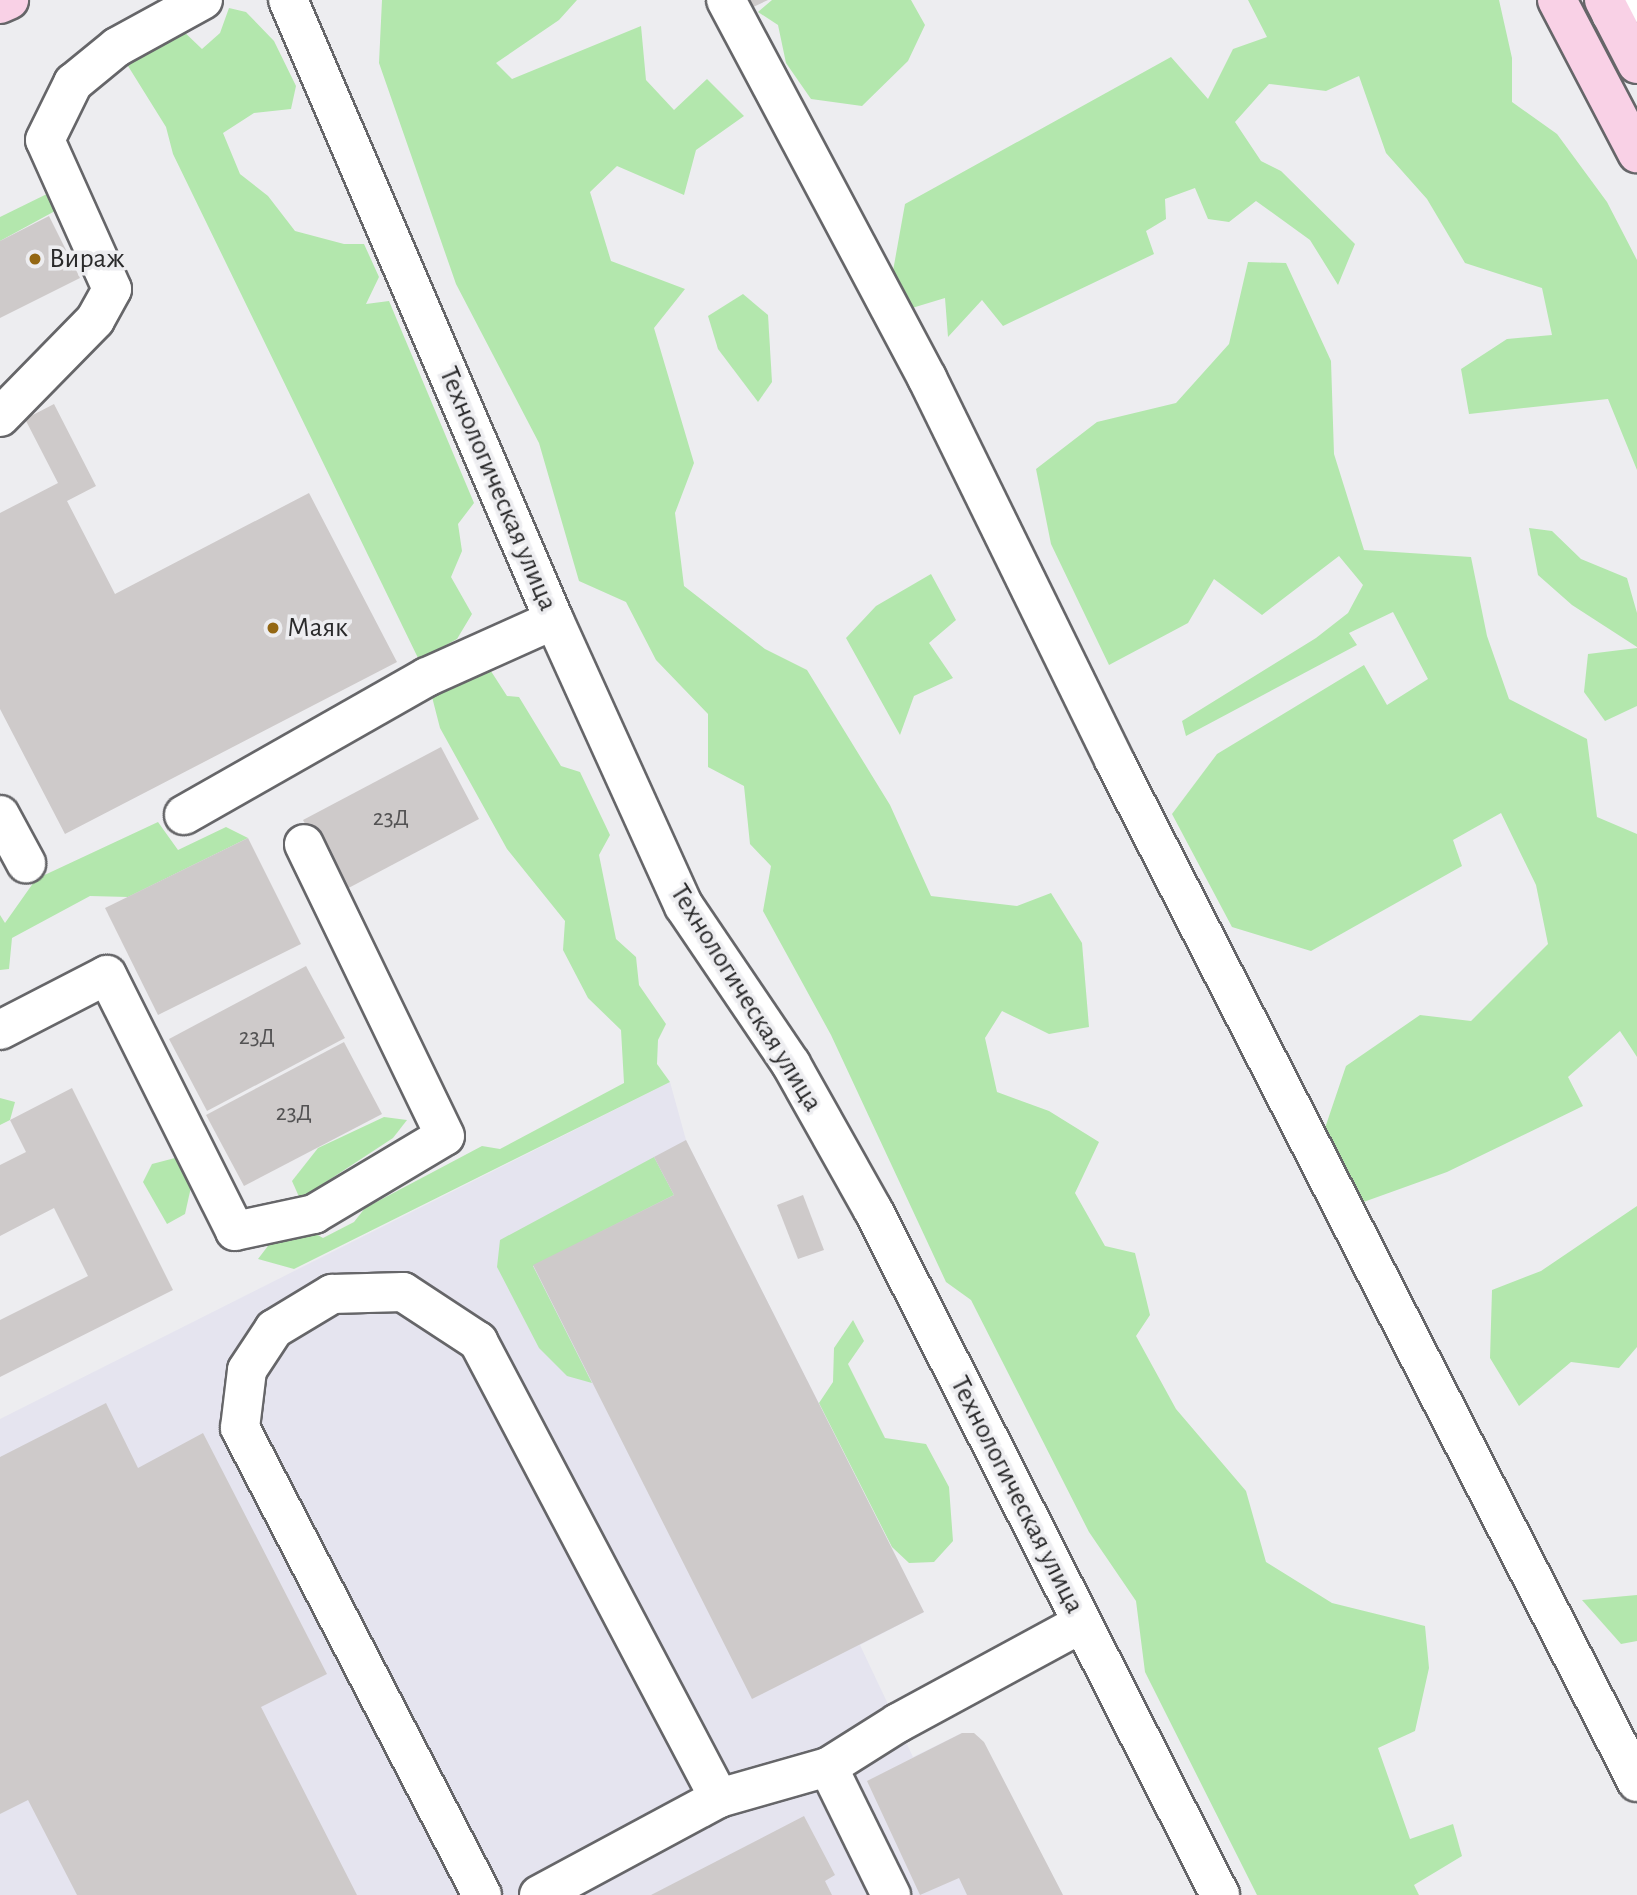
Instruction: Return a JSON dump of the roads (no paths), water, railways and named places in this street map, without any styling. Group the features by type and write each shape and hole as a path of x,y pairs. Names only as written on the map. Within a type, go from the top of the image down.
{"main road":[{"path":"0,4 9,0"},
{"path":"1557,0 1637,153"},
{"path":"1617,5 1637,64"}],"street":[{"path":"0,417 95,320 112,289 45,140 74,83 117,47 203,0"},
{"name":"Технологическая улица","path":"288,0 554,620 684,906 791,1064 866,1198 1220,1895"},
{"path":"726,0 927,378 1114,760 1637,1782"},
{"path":"184,815 427,677 554,620"},
{"path":"0,816 26,863"},
{"path":"0,1030 107,975 236,1231 314,1214 445,1136 304,844"},
{"path":"482,1895 240,1428 247,1370 274,1329 332,1294 403,1292 478,1341 719,1798"},
{"path":"539,1895 719,1798 828,1766 898,1723 1082,1623"},
{"path":"828,1766 891,1895"}],"place":[{"name":"Вираж","path":"35,259"},
{"name":"Маяк","path":"273,628"}]}
